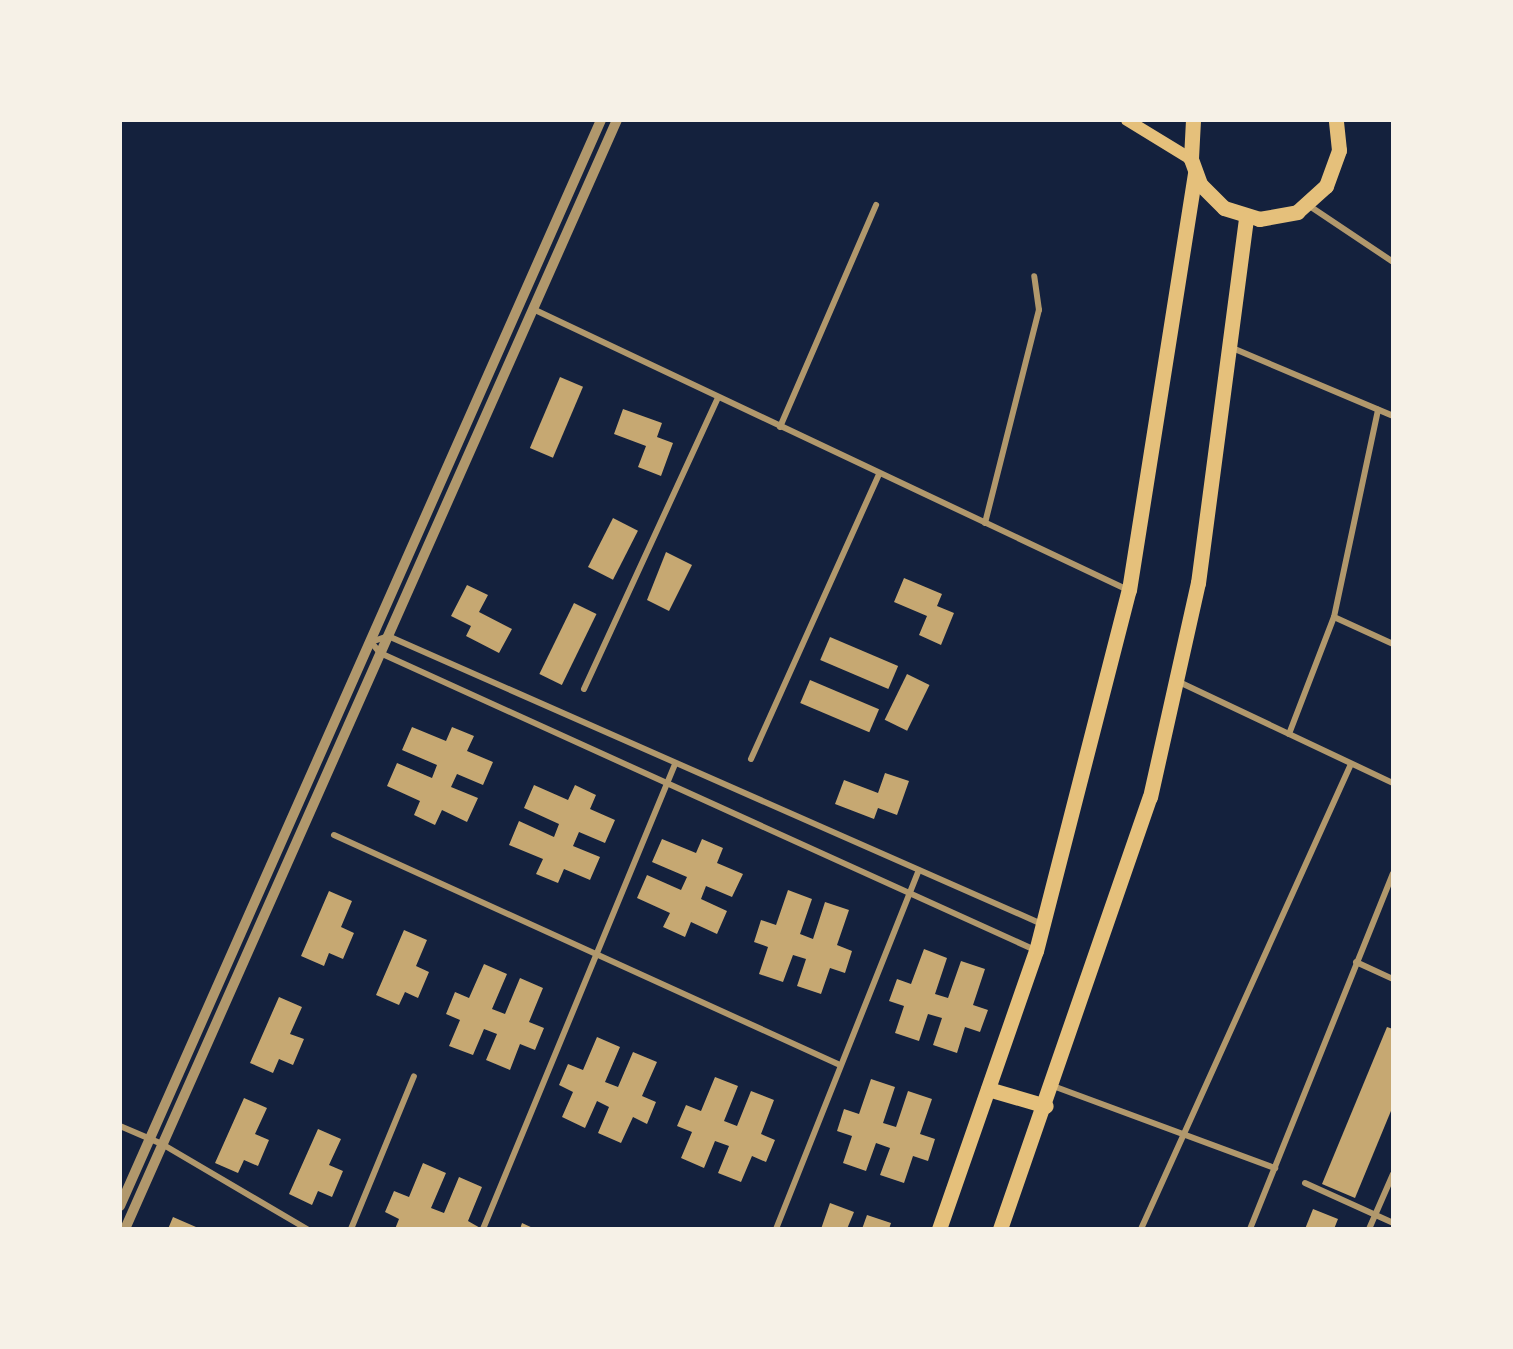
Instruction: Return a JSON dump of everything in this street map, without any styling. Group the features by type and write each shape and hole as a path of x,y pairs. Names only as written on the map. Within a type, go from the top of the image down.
{"main road":[{"path":"1127,120 1193,166 1215,201 1246,217 1272,219 1308,205 1326,186 1337,162 1335,120"},
{"path":"939,1229 1036,951 1129,590 1193,166 1193,120"},
{"path":"1000,1229 1053,1086 1150,797 1198,583 1246,217"},
{"path":"988,1089 1046,1106"}],"street":[{"path":"120,1206 602,120"},
{"path":"125,1229 617,120"},
{"path":"780,427 876,205"},
{"path":"1308,205 1393,262"},
{"path":"986,523 1039,310 1034,276"},
{"path":"533,309 1129,590"},
{"path":"1229,347 1393,416"},
{"path":"584,689 718,398"},
{"path":"1289,734 1334,617 1378,410"},
{"path":"752,759 879,474"},
{"path":"1334,617 1391,643 1393,633"},
{"path":"371,642 388,636 1043,924"},
{"path":"371,642 380,653 1036,951"},
{"path":"1177,681 1393,783"},
{"path":"483,1229 675,764"},
{"path":"1141,1229 1351,764"},
{"path":"334,835 838,1064"},
{"path":"776,1229 838,1064 919,870"},
{"path":"1250,1229 1393,874"},
{"path":"1356,962 1393,979"},
{"path":"351,1229 414,1076"},
{"path":"1053,1086 1183,1136 1275,1168"},
{"path":"120,1126 162,1144 307,1229"},
{"path":"1369,1229 1393,1174"},
{"path":"1305,1182 1393,1222"}],"building":[{"path":"560,377 583,387 553,458 530,448"},
{"path":"623,409 662,423 657,437 673,443 661,476 638,467 646,446 614,434"},
{"path":"613,518 638,531 613,580 588,567"},
{"path":"666,552 692,565 669,611 647,600"},
{"path":"904,578 942,594 937,606 954,613 941,645 919,635 927,616 894,602"},
{"path":"467,585 488,595 479,612 512,629 499,653 466,636 471,626 451,616"},
{"path":"574,603 596,614 562,685 539,674"},
{"path":"830,637 898,666 888,689 820,660"},
{"path":"907,674 929,685 907,731 885,720"},
{"path":"810,680 879,709 869,732 800,703"},
{"path":"412,727 446,741 452,727 474,736 467,751 493,762 483,785 457,774 451,787 478,798 467,822 442,810 435,825 414,815 420,801 387,786 397,763 432,778 437,765 402,750"},
{"path":"885,773 909,781 897,815 878,808 874,819 835,804 844,780 878,793"},
{"path":"534,785 568,800 575,785 596,795 590,809 615,820 605,843 579,832 573,846 600,857 590,880 564,869 558,883 536,874 543,859 509,845 519,821 554,837 559,824 524,808"},
{"path":"662,839 696,853 702,839 723,848 717,863 743,874 732,897 706,886 701,899 727,911 717,934 691,922 685,937 663,927 670,913 637,898 647,875 681,890 687,877 652,862"},
{"path":"788,890 812,899 800,934 813,939 825,902 849,910 837,945 852,951 845,973 830,968 821,994 797,986 806,959 793,955 783,982 759,974 768,947 754,942 761,920 776,925"},
{"path":"329,891 352,901 341,927 354,933 343,959 329,953 324,966 301,956"},
{"path":"404,930 427,940 416,966 429,972 418,998 405,992 399,1005 376,995"},
{"path":"924,949 947,958 935,994 948,998 961,961 985,969 973,1005 988,1010 980,1032 965,1027 957,1053 933,1045 942,1018 928,1014 919,1041 895,1033 904,1006 889,1001 897,979 911,984"},
{"path":"484,964 507,974 492,1009 505,1014 520,978 543,988 529,1022 544,1028 535,1050 520,1044 510,1070 486,1060 497,1034 484,1029 473,1055 449,1046 460,1020 446,1014 455,992 469,998"},
{"path":"279,997 302,1007 290,1034 304,1039 293,1065 279,1059 273,1073 250,1063"},
{"path":"1387,1027 1393,1029 1393,1106 1355,1198 1322,1184"},
{"path":"597,1037 620,1047 605,1082 618,1087 633,1052 657,1062 642,1096 656,1102 647,1124 633,1117 621,1143 598,1133 609,1107 597,1101 585,1128 562,1117 573,1092 559,1085 568,1064 583,1070"},
{"path":"715,1077 738,1086 724,1121 737,1126 751,1091 774,1100 761,1134 775,1140 766,1162 752,1156 741,1182 718,1173 729,1146 715,1141 704,1168 681,1158 692,1132 677,1126 686,1105 701,1111"},
{"path":"871,1079 895,1087 883,1123 896,1127 908,1091 932,1099 920,1134 935,1139 928,1161 913,1156 904,1183 880,1175 890,1148 876,1143 866,1171 843,1163 852,1136 837,1131 844,1109 859,1114"},
{"path":"244,1098 267,1108 255,1134 269,1140 258,1166 244,1160 238,1173 215,1163"},
{"path":"318,1129 341,1139 329,1165 343,1171 332,1197 318,1191 312,1205 289,1194"},
{"path":"423,1163 446,1173 431,1208 444,1213 459,1177 482,1187 468,1221 482,1229 395,1229 399,1219 385,1212 394,1191 409,1197"},
{"path":"830,1203 854,1212 847,1229 821,1229"},
{"path":"1313,1209 1338,1219 1334,1229 1305,1229"},
{"path":"867,1215 891,1223 889,1229 862,1229"},
{"path":"173,1217 196,1227 195,1229 168,1229"},
{"path":"522,1223 535,1229 520,1229"}]}
